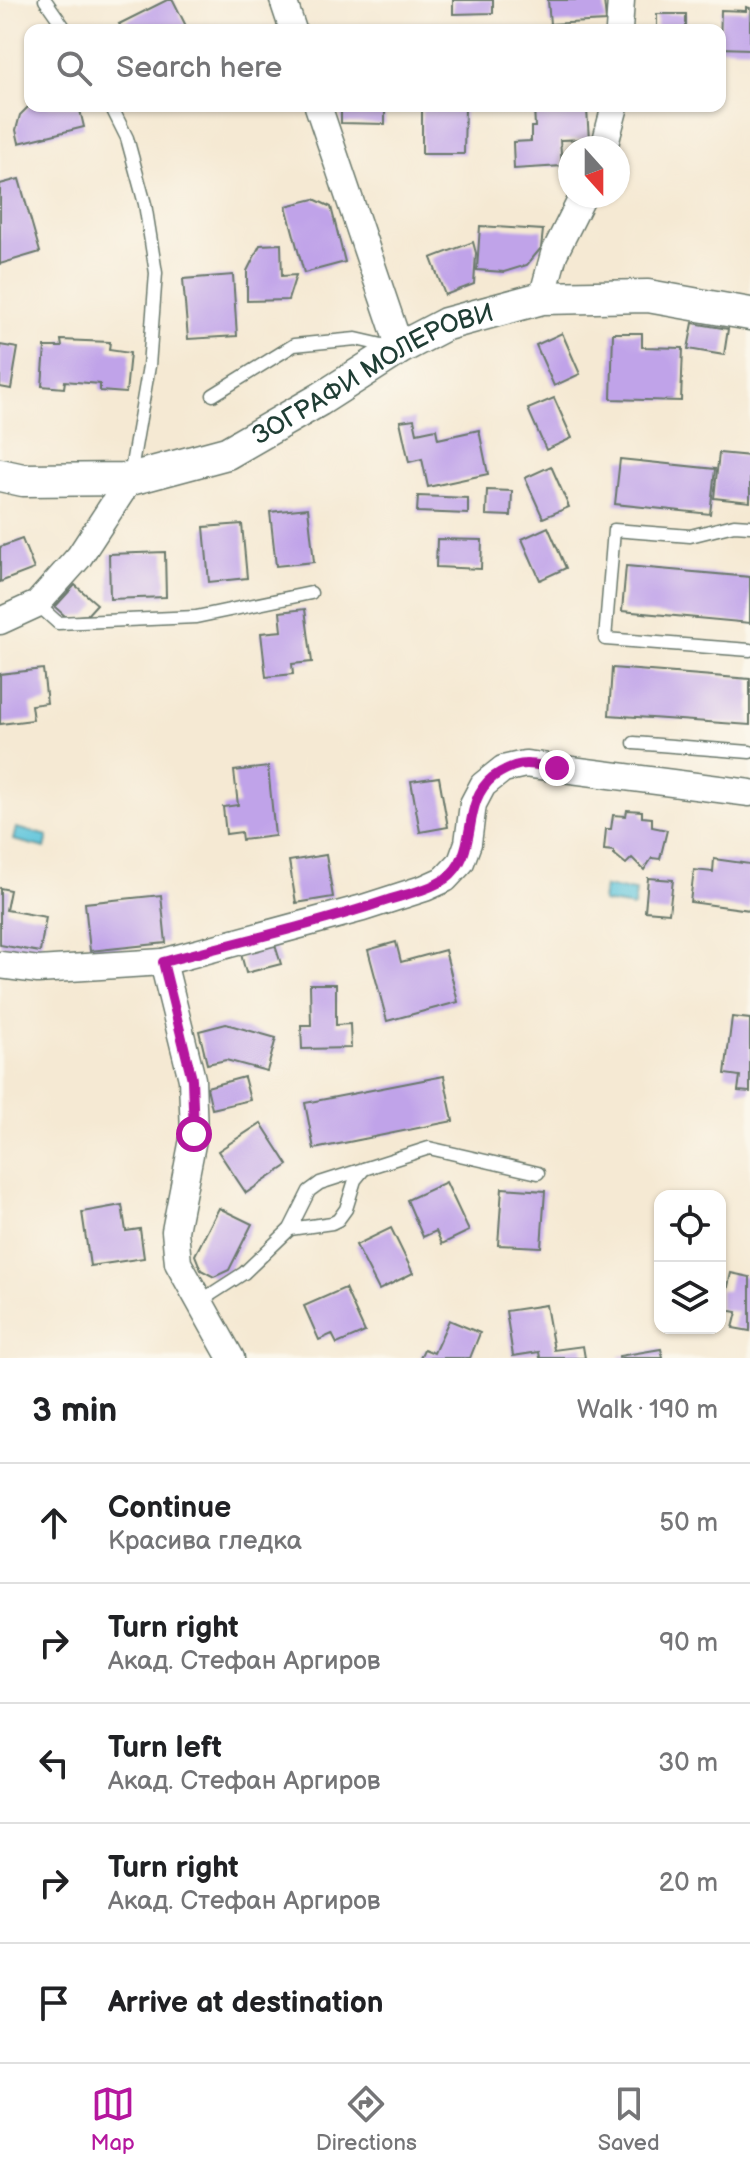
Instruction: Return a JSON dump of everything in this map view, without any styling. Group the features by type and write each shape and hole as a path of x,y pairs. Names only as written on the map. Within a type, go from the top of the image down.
{"street":[{"path":"283,0 291,24"},
{"path":"619,24 621,0"},
{"path":"320,112 399,348"},
{"path":"607,136 613,112"},
{"path":"542,298 554,254 577,208"},
{"name":"ЗОГРАФИ МОЛЕРОВИ","path":"0,475 23,480 130,479 227,453 319,400 399,348 446,324 542,298 648,296 750,314"},
{"path":"0,621 37,604 79,557 130,479"},
{"path":"0,965 38,970 163,962 425,888 445,879 461,862 468,843 473,804 483,785 503,769 525,764 750,793"},
{"path":"163,962 192,1079 194,1134 175,1231 178,1263 231,1358"}],"lane":[{"path":"45,0 62,24"},
{"path":"114,112 127,138 145,204 156,273 149,366 130,479"},
{"path":"213,395 294,345 356,339 399,348"},
{"path":"750,526 734,525 690,536 614,530 605,639 750,650"},
{"path":"37,604 58,623 196,617 311,593"},
{"path":"634,743 750,752"},
{"path":"199,1302 244,1273 290,1229 313,1186 429,1148 538,1173"},
{"path":"290,1229 338,1220 346,1209 355,1180 364,1169"}],"water":[{"path":"16,828 48,836 45,848 13,840"},
{"path":"604,887 636,891 634,907 602,902"}],"building":[{"path":"167,0 173,0 185,24 119,24"},
{"path":"453,0 493,0 493,13 453,14"},
{"path":"548,0 604,0 606,21 550,24"},
{"path":"746,7 750,8 750,49 726,48 726,24 721,24 721,10 746,11"},
{"path":"657,14 686,14 686,24 657,24"},
{"path":"24,111 80,112 84,127 19,143 16,130"},
{"path":"341,112 385,112 385,124 341,123"},
{"path":"422,112 465,112 464,154 422,154"},
{"path":"534,112 587,112 589,136 558,136 558,166 514,169 513,142 531,141 531,127 535,127"},
{"path":"19,179 40,252 0,264 0,184"},
{"path":"314,199 331,207 345,262 304,273 286,206"},
{"path":"480,226 543,230 541,248 527,265 504,272 477,270"},
{"path":"473,242 476,253 474,284 445,295 431,258"},
{"path":"281,244 282,276 296,275 288,300 247,301 247,271 260,245"},
{"path":"233,275 237,336 188,339 183,279"},
{"path":"693,323 728,329 724,355 688,349"},
{"path":"562,333 580,374 554,386 536,345"},
{"path":"613,333 642,333 642,347 683,348 681,401 611,399"},
{"path":"61,340 110,342 109,350 130,353 126,393 100,391 100,384 65,381 64,388 42,386 45,347 62,347"},
{"path":"0,345 18,348 11,389 0,387"},
{"path":"554,398 572,438 546,450 528,409"},
{"path":"414,419 417,433 436,429 438,439 479,430 488,474 428,487 422,459 409,462 400,421"},
{"path":"719,453 750,456 750,502 714,498"},
{"path":"620,459 715,469 710,514 615,504"},
{"path":"551,466 569,507 543,518 525,478"},
{"path":"487,490 512,491 511,516 486,515"},
{"path":"418,496 468,498 468,514 417,512"},
{"path":"308,508 314,562 276,566 270,512"},
{"path":"242,524 247,578 209,582 204,527"},
{"path":"548,527 566,568 540,580 522,539"},
{"path":"22,539 34,569 0,582 0,547"},
{"path":"437,539 482,540 481,569 436,567"},
{"path":"165,552 166,597 110,599 109,554"},
{"path":"626,566 750,577 750,623 622,611"},
{"path":"75,585 97,604 87,615 66,617 55,607"},
{"path":"305,609 312,662 292,664 293,674 266,677 261,633 282,631 280,612"},
{"path":"612,668 750,679 750,725 609,715"},
{"path":"43,669 47,703 31,705 33,720 0,724 0,674"},
{"path":"268,767 275,836 242,840 241,832 226,834 223,807 238,805 234,771"},
{"path":"439,777 448,827 420,832 411,781"},
{"path":"627,810 642,811 642,817 652,818 652,827 667,830 660,859 652,858 644,870 632,858 626,864 614,851 604,850 606,829 611,829 613,815 626,816"},
{"path":"326,855 333,897 296,903 289,861"},
{"path":"714,859 750,864 750,910 690,902 694,870 713,872"},
{"path":"648,878 673,880 669,913 645,911"},
{"path":"0,888 10,890 6,910 46,917 40,952 0,945"},
{"path":"161,895 166,943 90,951 85,903"},
{"path":"396,942 401,962 445,950 458,1002 387,1021 368,950"},
{"path":"275,945 281,964 246,973 241,954"},
{"path":"310,984 336,984 336,1025 350,1024 351,1048 302,1049 301,1025 311,1025"},
{"path":"732,1017 750,1019 750,1092 738,1091 740,1076 725,1074"},
{"path":"226,1024 276,1038 267,1071 226,1060 207,1064 199,1031"},
{"path":"444,1076 453,1121 314,1149 305,1103"},
{"path":"244,1077 250,1100 212,1109 207,1087"},
{"path":"261,1123 288,1165 246,1193 218,1151"},
{"path":"446,1182 469,1231 442,1244 436,1231 423,1237 407,1200"},
{"path":"502,1188 545,1191 541,1247 498,1245"},
{"path":"122,1205 126,1231 140,1229 144,1258 90,1266 82,1212"},
{"path":"219,1208 252,1224 229,1270 214,1277 201,1270 195,1255"},
{"path":"391,1228 413,1273 379,1290 356,1245"},
{"path":"731,1273 750,1277 750,1331 733,1328 737,1312 726,1310"},
{"path":"345,1288 365,1332 337,1344 332,1334 319,1340 304,1306"},
{"path":"546,1305 554,1350 583,1346 585,1358 540,1358 539,1352 513,1356 506,1311"},
{"path":"449,1320 480,1333 470,1358 420,1358 424,1349 434,1353"},
{"path":"661,1349 663,1358 619,1358 619,1356"}],"route":[{"path":"194,1134 192,1079 163,962 363,908 445,879 461,862 468,843 473,804 483,785 503,769 525,764 557,768"}]}
